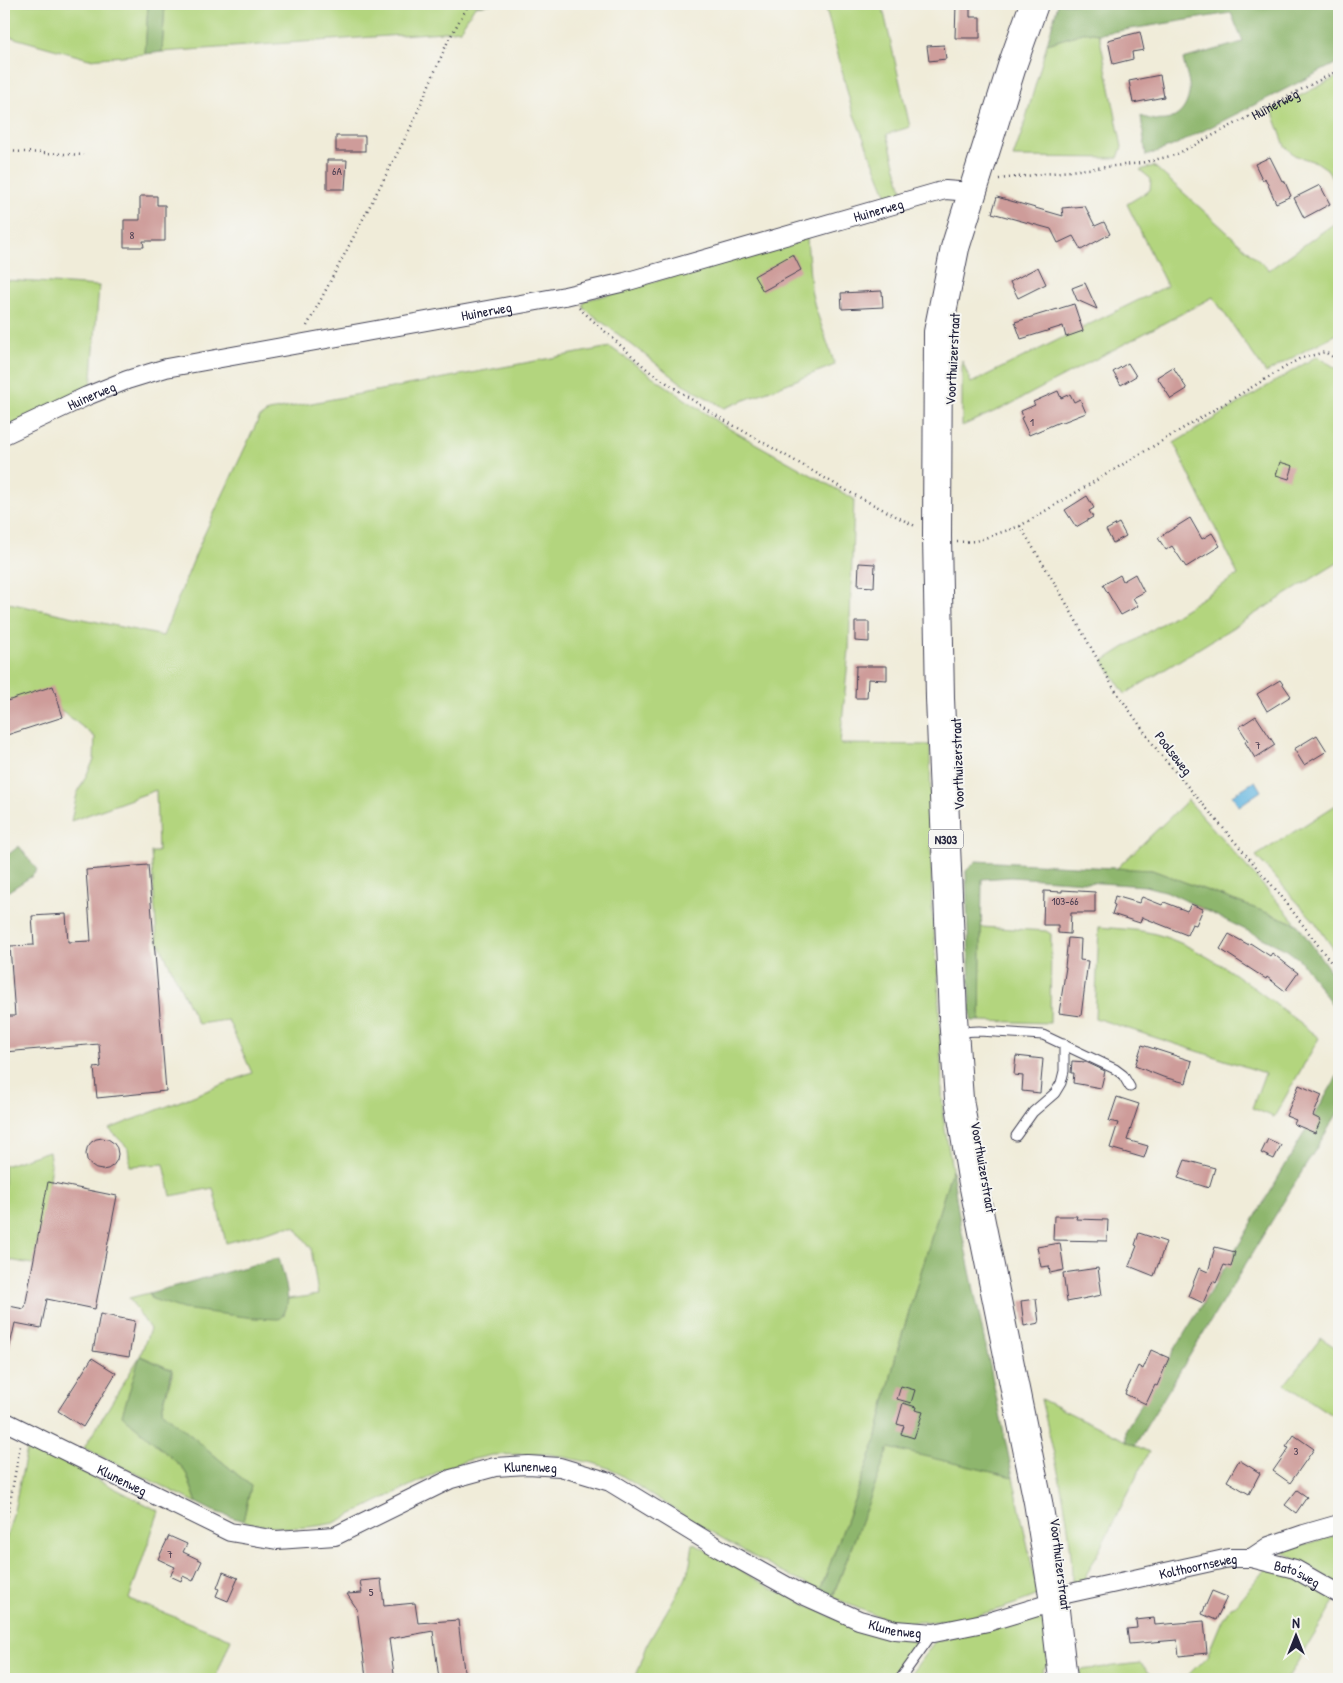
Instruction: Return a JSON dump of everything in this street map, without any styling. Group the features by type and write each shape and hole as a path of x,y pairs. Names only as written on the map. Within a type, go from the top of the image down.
{"main road":[{"name":"Voorthuizerstraat","path":"1034,4 1013,63 980,183 956,248 938,332 937,537 940,698 954,1032 959,1099 972,1178 1038,1502 1054,1602 1063,1679"}],"street":[{"name":"Huinerweg","path":"4,434 87,396 127,380 166,368 565,296 625,282 945,190 980,183"},
{"name":"Klunenweg","path":"4,1422 230,1532 277,1540 335,1536 451,1479 495,1467 528,1465 560,1467 610,1482 720,1549 801,1594 859,1620 895,1630 934,1633 988,1622 1054,1602"},
{"name":"Kolthoornseweg","path":"1054,1602 1066,1594 1164,1572 1229,1558 1252,1558 1269,1546 1339,1524"},
{"name":"Bato'sweg","path":"1252,1558 1295,1569 1339,1594"}],"lane":[{"path":"954,1032 979,1031 1043,1035 1116,1069 1130,1087"},
{"path":"1016,1136 1033,1112 1055,1093 1061,1083 1064,1071 1064,1044"},
{"path":"900,1679 934,1633"}],"path":[{"path":"298,345 410,129 448,41 469,4"},
{"name":"Huinerweg","path":"980,183 1141,163 1174,155 1339,70"},
{"path":"4,151 84,155"},
{"path":"565,296 649,371 712,413 849,492 950,542 976,541 1020,526 1299,359 1325,352 1339,362"},
{"name":"Poolseweg","path":"1020,526 1060,592 1113,687 1160,754 1282,897 1339,973"},
{"path":"4,1536 23,1432"}],"green space":[{"path":"4,4 148,4 145,54 89,59 4,35"},
{"path":"148,4 165,4 162,52 145,54"},
{"path":"165,4 491,4 475,6 460,30 162,52"},
{"path":"825,4 882,4 910,127 887,134 903,194 888,198 852,110"},
{"path":"1058,4 1339,4 1339,62 1175,145 1146,156 1141,116 1149,119 1165,120 1171,119 1182,110 1189,94 1189,81 1183,59 1243,42 1231,13 1099,34 1086,32 1047,44"},
{"path":"1086,32 1099,34 1122,147 1118,158 1013,157 1047,44"},
{"path":"1339,76 1339,190 1327,169 1318,163 1294,155 1285,146 1272,110"},
{"path":"1154,166 1269,270 1339,220 1339,333 1266,373 1213,297 1009,405 962,426 962,360 971,383 1167,286 1127,204 1150,190 1151,179 1140,170"},
{"path":"807,238 811,290 835,365 724,408 680,382 584,308 583,305 586,300"},
{"path":"4,280 99,286 91,388 4,429"},
{"path":"610,347 721,424 854,499 849,650 840,744 930,745 932,909 938,975 943,1117 952,1169 896,1355 875,1444 820,1591 779,1571 706,1529 611,1469 593,1463 548,1454 493,1455 465,1461 442,1470 334,1523 288,1528 243,1521 251,1486 163,1412 162,1409 172,1370 141,1356 122,1415 182,1467 187,1475 197,1503 84,1448 140,1356 150,1329 129,1298 149,1293 152,1299 284,1315 288,1299 318,1295 311,1248 295,1227 284,1227 226,1243 213,1188 171,1196 164,1164 130,1166 128,1148 109,1129 252,1073 228,1020 198,1024 157,939 151,852 158,852 156,790 71,821 77,794 94,760 95,737 61,710 4,731 4,602 163,636 202,539 259,418 269,411"},
{"path":"1317,356 1339,370 1339,562 1125,694 1103,661 1238,575 1174,443"},
{"path":"1188,800 1297,924 1152,870 1116,869"},
{"path":"1339,803 1339,957 1315,922 1256,856"},
{"path":"19,846 37,870 32,876 4,894 4,858"},
{"path":"976,861 1152,870 1297,924 1339,983 1339,1014 1300,960 1287,950 1168,892 1145,886 1011,877 982,879 980,1021 971,1021 966,871"},
{"path":"981,927 1046,931 1051,934 1050,1023 980,1021"},
{"path":"1099,927 1152,933 1201,953 1243,980 1319,1038 1274,1117 1252,1108 1265,1073 1095,1018"},
{"path":"1339,1073 1339,1111 1135,1445 1126,1441 1126,1429 1243,1238"},
{"path":"49,1151 51,1165 37,1265 4,1259 4,1166"},
{"path":"952,1169 960,1223 1013,1477 889,1448 833,1596 820,1591 875,1444 896,1355"},
{"path":"279,1258 288,1298 284,1313 279,1319 254,1318 183,1309 152,1299 149,1293"},
{"path":"1321,1338 1339,1350 1339,1420 1285,1384"},
{"path":"140,1356 172,1370 162,1409 163,1412 251,1486 243,1521 213,1511 197,1503 187,1475 182,1467 122,1415"},
{"path":"1041,1399 1149,1452 1084,1580 1072,1583 1066,1513"},
{"path":"28,1444 159,1511 129,1599 231,1639 215,1679 4,1679 4,1546 13,1515"},
{"path":"889,1447 1013,1477 1038,1595 994,1611 965,1618 907,1622 874,1615 833,1597"},
{"path":"1339,1534 1339,1585 1282,1551"},
{"path":"693,1543 771,1588 855,1628 921,1640 890,1679 635,1679 648,1643 685,1580 690,1564"},
{"path":"1265,1569 1293,1578 1336,1600 1287,1679 1184,1679 1207,1656 1222,1620 1230,1607 1236,1605"},
{"path":"1042,1619 1048,1662 1038,1679 907,1679 935,1641"},
{"path":"1140,1663 1157,1679 1081,1679 1080,1670"}],"water":[{"path":"1255,781 1261,791 1239,806 1232,795"}],"building":[{"path":"956,4 970,4 970,17 980,17 980,38 955,38"},
{"path":"1140,32 1144,50 1132,52 1133,59 1113,64 1108,40"},
{"path":"944,45 946,59 929,61 927,46"},
{"path":"1160,75 1164,97 1133,103 1129,81"},
{"path":"336,136 365,136 365,151 336,151"},
{"path":"1270,157 1291,196 1276,203 1265,178 1263,181 1255,164"},
{"path":"327,160 347,160 345,189 327,189"},
{"path":"1320,185 1330,204 1304,218 1294,198"},
{"path":"140,196 157,196 157,205 165,205 165,241 143,241 144,247 124,247 124,220 140,220"},
{"path":"997,197 1063,216 1062,208 1085,206 1095,226 1104,222 1110,234 1081,250 1073,236 1058,243 1051,229 992,213"},
{"path":"793,254 801,270 763,291 754,276"},
{"path":"1038,267 1046,284 1018,298 1010,282"},
{"path":"1085,283 1097,309 1077,300 1072,288"},
{"path":"882,291 883,307 842,309 841,293"},
{"path":"1074,304 1083,331 1066,337 1063,326 1021,339 1015,322"},
{"path":"1128,363 1136,376 1121,385 1113,372"},
{"path":"1173,367 1187,389 1171,399 1157,377"},
{"path":"1058,391 1061,398 1070,394 1074,402 1080,399 1086,413 1029,435 1021,418 1023,417 1021,411 1035,405 1033,402"},
{"path":"1280,462 1293,466 1289,479 1276,475"},
{"path":"1087,496 1094,508 1089,511 1093,517 1076,527 1065,510"},
{"path":"1190,518 1202,539 1212,533 1220,546 1186,567 1172,546 1166,550 1158,538"},
{"path":"1119,523 1126,536 1113,543 1106,530"},
{"path":"859,563 875,564 874,587 858,586"},
{"path":"1135,574 1144,592 1133,598 1138,606 1121,615 1103,585 1120,575 1123,581"},
{"path":"855,622 869,622 869,642 855,641"},
{"path":"856,666 887,666 887,680 868,679 867,698 855,698"},
{"path":"1280,680 1291,696 1267,711 1257,694"},
{"path":"53,686 63,717 7,735 4,724 4,702"},
{"path":"1256,716 1275,745 1255,758 1245,742 1248,741 1239,727"},
{"path":"1317,735 1327,751 1304,765 1294,749"},
{"path":"148,865 166,1091 97,1098 94,1068 101,1067 99,1044 4,1052 4,1016 15,1016 10,946 34,945 32,916 66,914 68,942 91,941 86,870"},
{"path":"1062,890 1095,892 1095,913 1071,913 1070,934 1058,933 1058,925 1043,925 1044,891 1062,892"},
{"path":"1115,896 1139,903 1142,897 1162,905 1164,902 1187,911 1191,904 1203,909 1196,925 1192,924 1187,935 1142,917 1140,923 1112,914"},
{"path":"1229,934 1249,945 1250,943 1270,956 1272,953 1298,973 1285,991 1267,977 1266,979 1220,949"},
{"path":"1068,938 1081,939 1080,960 1088,961 1081,1016 1059,1013"},
{"path":"1142,1045 1192,1061 1186,1083 1163,1077 1135,1066"},
{"path":"1016,1056 1043,1059 1040,1093 1022,1091 1023,1076 1014,1075"},
{"path":"1072,1061 1086,1062 1105,1071 1101,1088 1073,1083 1074,1073 1071,1073"},
{"path":"1299,1085 1322,1095 1313,1116 1321,1120 1315,1133 1294,1124 1296,1120 1286,1116"},
{"path":"1117,1097 1139,1104 1127,1140 1148,1146 1144,1158 1110,1148 1118,1123 1109,1121"},
{"path":"102,1138 108,1139 113,1143 117,1148 117,1160 113,1165 108,1169 102,1170 96,1169 91,1165 87,1160 86,1154 87,1148 91,1143 96,1139"},
{"path":"1268,1139 1281,1145 1274,1159 1261,1153"},
{"path":"1185,1160 1215,1168 1209,1188 1178,1178"},
{"path":"48,1182 117,1196 95,1309 47,1299 41,1328 15,1323 9,1350 4,1349 4,1305 24,1309 25,1307"},
{"path":"1054,1216 1077,1216 1076,1219 1108,1220 1107,1241 1053,1240"},
{"path":"1139,1233 1166,1242 1154,1276 1129,1266 1137,1246 1135,1245"},
{"path":"1060,1243 1064,1270 1050,1273 1049,1266 1041,1267 1037,1247"},
{"path":"1215,1247 1235,1252 1231,1267 1224,1265 1216,1283 1213,1281 1203,1303 1188,1296 1199,1268 1208,1272"},
{"path":"1098,1268 1102,1295 1067,1302 1063,1273"},
{"path":"1036,1299 1039,1323 1024,1326 1021,1301"},
{"path":"100,1314 135,1321 129,1357 93,1351"},
{"path":"1151,1350 1169,1358 1157,1386 1155,1385 1146,1404 1125,1394 1138,1366 1143,1369"},
{"path":"92,1358 116,1373 83,1427 58,1411"},
{"path":"901,1386 915,1390 911,1403 897,1399"},
{"path":"903,1403 916,1407 915,1410 923,1412 914,1438 901,1434 904,1426 897,1424"},
{"path":"1294,1435 1314,1449 1290,1483 1273,1471 1289,1448 1286,1447"},
{"path":"1239,1460 1260,1473 1249,1494 1227,1481"},
{"path":"1297,1490 1307,1497 1296,1513 1285,1505"},
{"path":"169,1536 187,1544 183,1552 202,1561 193,1581 183,1576 181,1581 170,1576 175,1567 158,1559"},
{"path":"223,1572 238,1578 228,1601 216,1596"},
{"path":"381,1579 384,1606 415,1603 418,1623 458,1620 465,1679 439,1679 433,1631 389,1639 394,1674 366,1677 357,1609 347,1594 362,1593 360,1581"},
{"path":"1212,1591 1227,1597 1216,1620 1202,1614"},
{"path":"1154,1618 1155,1625 1204,1621 1207,1653 1179,1656 1177,1640 1129,1644 1127,1629 1137,1628 1136,1620"}]}
